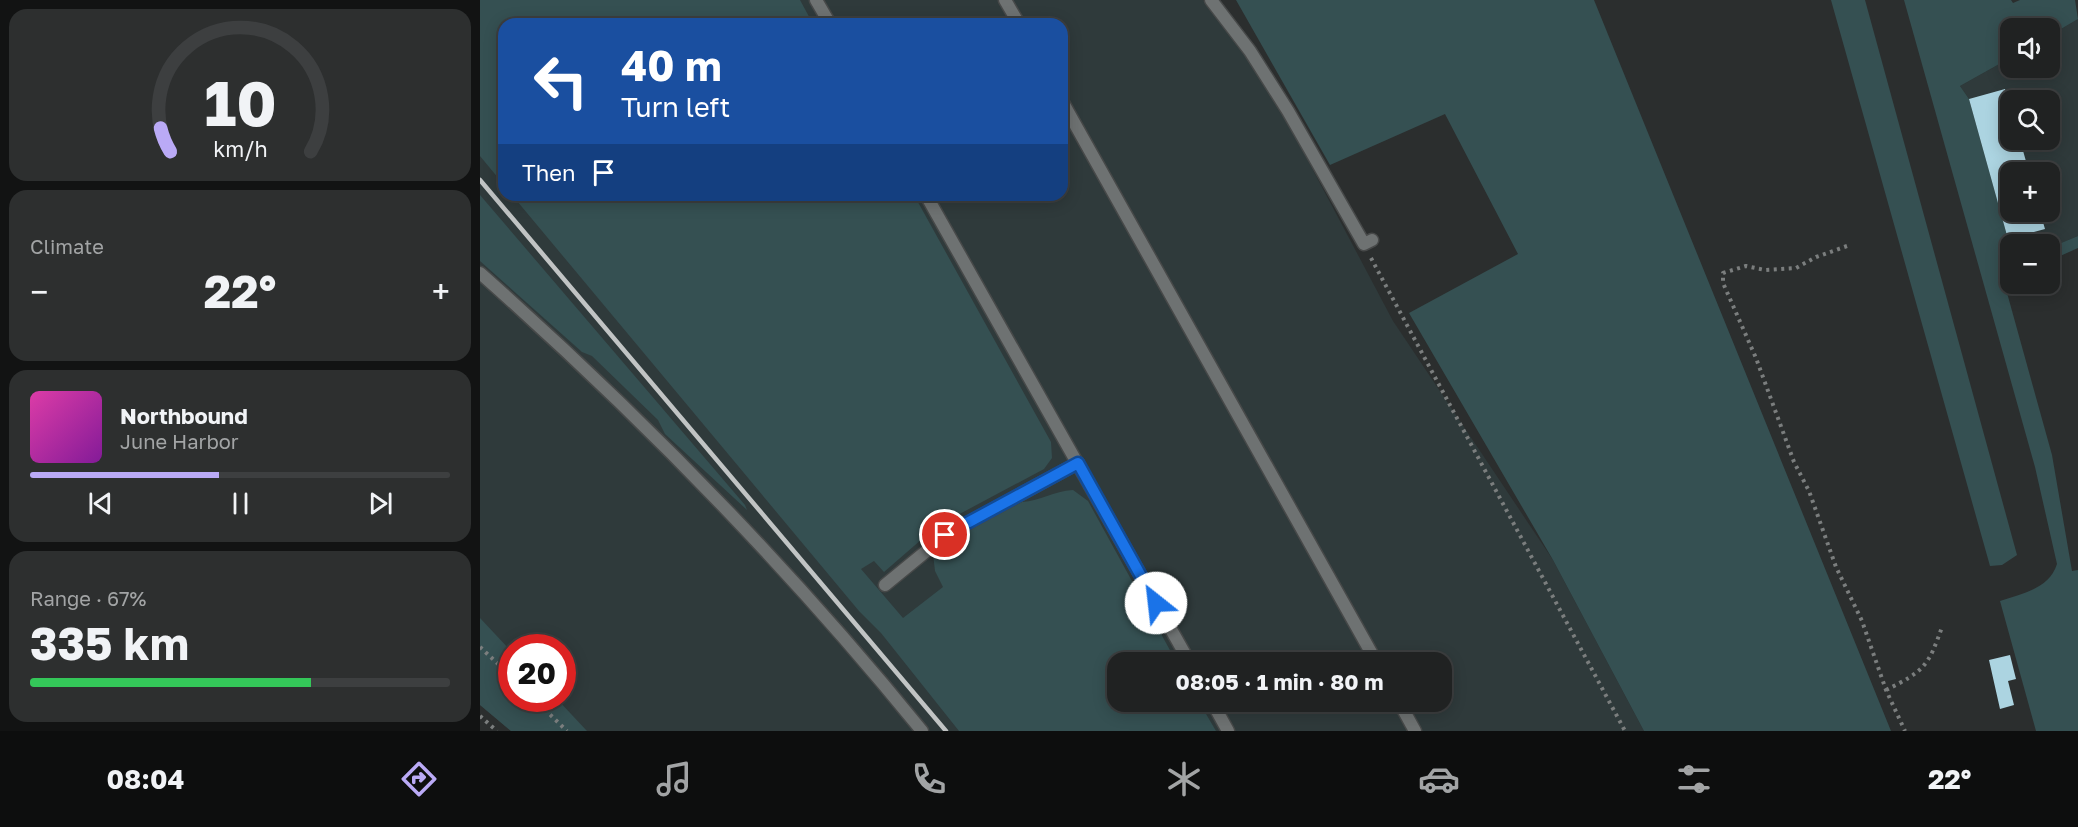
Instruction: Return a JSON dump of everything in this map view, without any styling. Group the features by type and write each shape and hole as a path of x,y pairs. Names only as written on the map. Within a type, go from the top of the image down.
{"lane":[{"path":"816,0 826,18"},
{"path":"1005,0 1016,18"},
{"path":"1212,0 1250,51 1368,242"},
{"path":"1068,112 1371,652"},
{"path":"929,201 1184,652"},
{"path":"480,273 575,359 696,477 835,627 922,731"},
{"path":"885,585 945,535 1078,463"},
{"path":"1218,712 1228,731"},
{"path":"1405,712 1415,731"}],"path":[{"path":"1368,242 1625,731"},
{"path":"1847,246 1816,257 1796,268 1765,270 1746,266 1735,267 1723,273 1723,283 1737,320 1744,329 1756,358 1836,567 1862,621 1886,690 1905,731"},
{"path":"1886,690 1916,674 1930,659 1942,627"},
{"path":"480,647 498,664"},
{"path":"547,712 567,731"},
{"path":"480,716 497,731"}],"shaded area":[{"path":"480,0 1203,0 1269,87 1393,321 1553,560 1644,731 511,731 480,705"},
{"path":"480,0 800,0 810,18 498,18 498,178 480,156"},
{"path":"1236,0 1594,0 1891,731 1644,731 1553,560 1409,313 1518,254 1445,114 1330,165"},
{"path":"1831,0 1865,0 2017,555 2002,565 1990,566"},
{"path":"1904,0 2011,0 2013,3 2020,0 2075,0 2078,19 2060,30 2060,18 2000,18 2000,64 1960,86 1969,99 2000,210 2000,222 2003,222 2007,234 2000,234 2000,294 2007,294 2052,455 2072,571 2078,570 2078,731 2036,731 2000,601 2042,585 2057,564 2035,467"},
{"path":"2078,19 2078,236 2060,243 2060,234 2007,234 2003,222 2060,222 2060,162 2000,162 2000,210 1969,99 1960,86 2000,64 2000,78 2060,78 2060,30"},
{"path":"480,195 747,510 665,434 658,420 592,356 582,352 480,261"},
{"path":"517,201 917,201 1051,442 1052,458 1044,469 937,526 884,572 874,561 861,569 903,618 943,587 935,571 933,554 948,540 1022,502 1073,490 1088,501 1171,652 1107,652 1107,712 1205,712 1216,731 959,731 881,633 859,611"},
{"path":"2078,236 2078,248 2060,256 2060,243"},
{"path":"480,618 498,637 498,712 569,712 587,731 511,731 480,705"}],"building":[{"path":"2000,90 2000,150 2023,150 2026,162 2000,162 2000,210 1969,99"},
{"path":"2003,222 2043,222 2045,229 2026,234 2007,234"},
{"path":"2010,655 2016,679 2008,681 2014,705 2000,709 1989,660"}],"railway":[{"path":"480,180 946,731"}],"route":[{"path":"945,535 1078,463 1156,603"}]}
